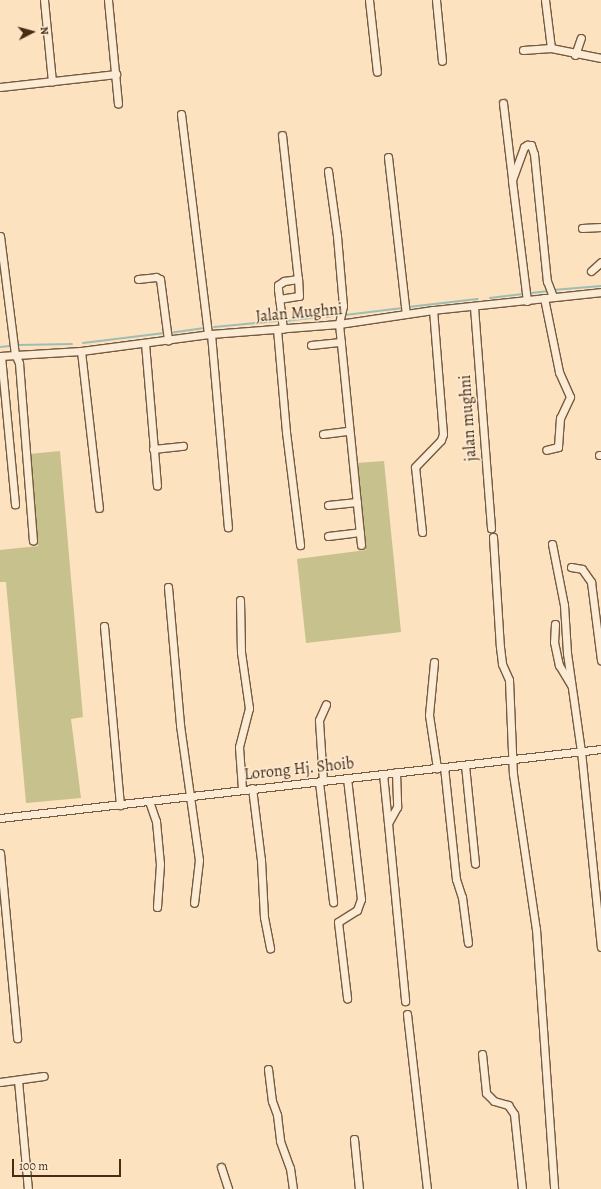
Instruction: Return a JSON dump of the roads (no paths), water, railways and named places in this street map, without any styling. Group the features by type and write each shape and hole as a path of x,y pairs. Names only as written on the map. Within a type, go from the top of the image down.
{"street":[{"path":"44,0 52,82"},
{"path":"108,0 118,104"},
{"path":"369,0 377,72"},
{"path":"436,0 442,61"},
{"path":"545,0 551,48"},
{"path":"575,55 581,38"},
{"path":"523,50 551,48 575,55 601,58"},
{"path":"0,87 116,74"},
{"path":"503,103 526,299"},
{"path":"181,114 209,334 228,527"},
{"path":"280,299 299,296 282,135"},
{"path":"512,180 524,146 531,145 534,154 551,293"},
{"path":"388,157 406,314"},
{"path":"328,171 343,306 339,324 361,545"},
{"path":"582,228 601,227"},
{"path":"0,236 14,354 19,363 33,540"},
{"path":"591,271 601,262"},
{"path":"138,279 156,277 160,279 168,338"},
{"path":"298,279 284,281 278,285 280,299 280,329 286,432 300,545"},
{"name":"Jalan Mughni","path":"1,356 81,350 209,334 339,324 433,310 474,307 526,299 544,298 551,293 601,292"},
{"path":"544,298 559,372 570,397 560,418 558,447 546,450"},
{"name":"jalan mughni","path":"474,307 492,528"},
{"path":"422,532 415,466 441,440 443,434 433,310"},
{"path":"145,342 157,485"},
{"path":"311,345 341,342"},
{"path":"81,350 99,508"},
{"path":"1,356 15,504"},
{"path":"323,434 349,431"},
{"path":"153,449 184,446"},
{"path":"328,505 357,502"},
{"path":"328,536 360,532"},
{"path":"493,537 500,647 502,664 509,680 512,759 520,826 536,929 554,1189"},
{"path":"552,544 564,605 601,947"},
{"path":"571,567 582,569 591,582 601,660"},
{"path":"168,587 190,796 200,860 194,903"},
{"path":"240,600 241,652 249,708 239,747 242,789"},
{"path":"555,624 554,642 559,665 572,685"},
{"path":"104,626 120,805"},
{"path":"434,662 429,715 441,768 456,879 462,897 468,943"},
{"path":"326,704 320,720 321,781 333,902"},
{"name":"Lorong Hj. Shoib","path":"0,818 120,805 242,789 601,749"},
{"path":"465,765 475,863"},
{"path":"388,823 397,807 396,772"},
{"path":"383,774 405,1001"},
{"path":"347,778 361,899 357,910 338,922 347,998"},
{"path":"252,788 264,917 270,948"},
{"path":"149,801 157,828 160,864 157,907"},
{"path":"0,853 17,1038"},
{"path":"407,1014 427,1189"},
{"path":"482,1054 486,1093 494,1102 508,1105 514,1114 522,1189"},
{"path":"268,1069 272,1100 277,1114 280,1141 290,1168 293,1189"},
{"path":"0,1082 44,1076"},
{"path":"18,1080 28,1189"},
{"path":"354,1139 359,1189"},
{"path":"221,1167 228,1189"}],"waterway":[{"path":"553,290 601,286"},
{"path":"490,298 549,291"},
{"path":"408,307 478,299"},
{"path":"345,315 403,308"},
{"path":"327,317 332,316"},
{"path":"286,321 321,317"},
{"path":"214,327 276,321"},
{"path":"169,333 203,328"},
{"path":"83,343 164,333"},
{"path":"18,345 72,344"},
{"path":"0,347 10,346"}]}
